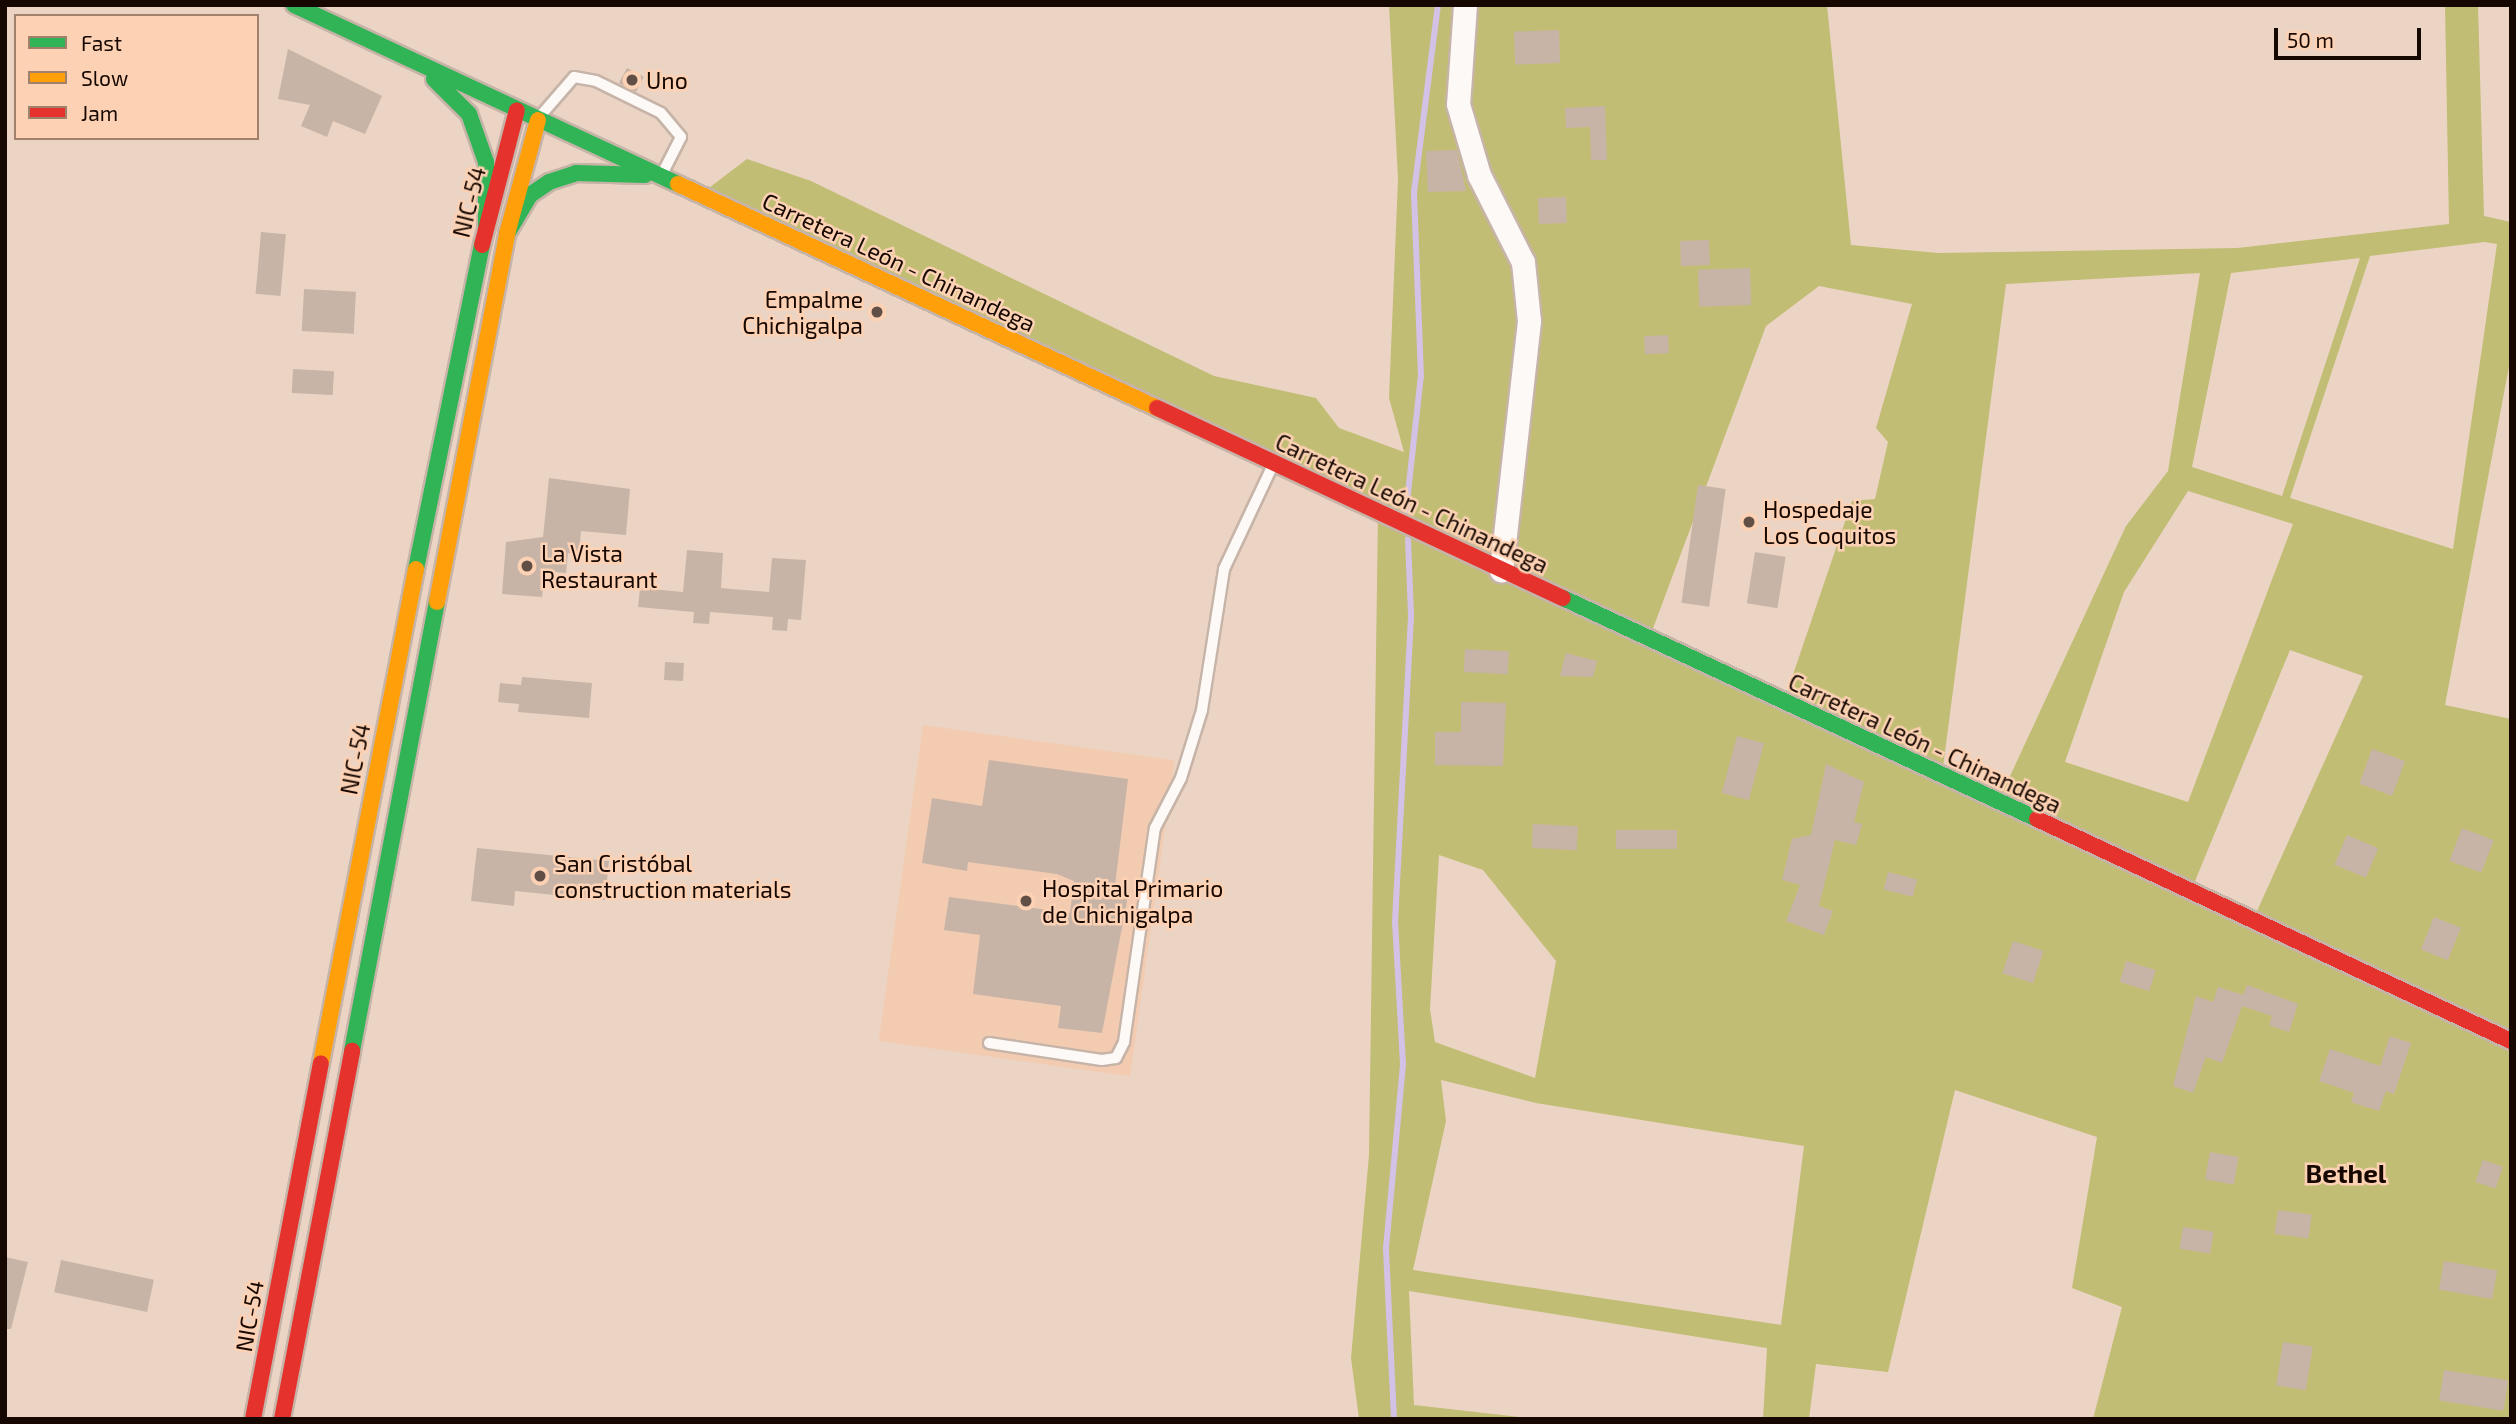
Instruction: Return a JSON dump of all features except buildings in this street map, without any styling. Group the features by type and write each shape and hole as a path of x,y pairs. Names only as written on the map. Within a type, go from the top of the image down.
{"main road":[{"name":"Carretera León - Chinandega","path":"294,5 2511,1041"},
{"path":"418,63 469,114 486,162 486,226"},
{"name":"NIC-54","path":"253,1419 376,772 486,226 517,110"},
{"name":"NIC-54","path":"282,1419 507,234 538,120"},
{"path":"507,234 530,195 549,182 576,173 661,175"},
{"path":"376,772 404,776"},
{"path":"316,1083 345,1089"},
{"path":"265,1352 294,1358"}],"street":[{"path":"1465,5 1458,104 1479,175 1522,262 1529,321 1501,570"}],"lane":[{"path":"538,120 574,77 596,81 661,113 681,137 678,155 661,175"},
{"path":"989,1043 1102,1060 1116,1058 1124,1042 1155,828 1181,778 1202,710 1224,569 1273,463"}],"shaded area":[{"path":"1389,5 1827,5 1851,245 1938,253 2237,248 2449,224 2445,5 2478,5 2484,216 2511,222 2511,356 2445,705 2511,719 2511,1419 2093,1419 2122,1307 2072,1288 2097,1137 1955,1090 1888,1372 1816,1364 1809,1419 1763,1419 1767,1348 1409,1291 1414,1405 1538,1419 1359,1419 1351,1358 1369,1155 1378,512 701,194 747,159 811,181 1214,376 1316,398 1339,428 1404,452 1389,398 1398,179","holes":["2485,242 2497,244 2453,549 2290,498 2370,256","2360,258 2282,496 2192,467 2231,273","2200,273 2168,471 2126,526 1998,802 1942,775 2006,284","1819,286 1912,304 1876,428 1888,442 1875,499 1852,501 1784,701 1649,639 1766,326","2188,491 2293,524 2188,802 2065,762 2124,592","2290,650 2363,676 2253,920 2191,891","1439,855 1483,870 1556,961 1535,1078 1435,1042 1430,1009","1441,1080 1536,1103 1804,1146 1781,1325 1413,1270 1446,1121"]},
{"name":"Hospital Primario de Chichigalpa","path":"923,725 1175,760 1130,1076 879,1041"}],"waterway":[{"path":"1406,511 1421,376 1414,192 1438,5"},
{"path":"1394,1419 1386,1248 1403,1064 1395,922 1411,616 1408,539"}],"traffic: fast":[{"path":"294,5 678,184"},
{"path":"434,79 469,114 486,162 486,226"},
{"path":"507,234 530,195 549,182 576,173 645,175"},
{"path":"416,569 482,245"},
{"path":"1563,598 2037,819"},
{"path":"352,1051 437,602"}],"traffic: slow":[{"path":"437,602 507,234 538,120"},
{"path":"678,184 1157,408"},
{"path":"321,1063 416,569"}],"traffic: jam":[{"path":"482,245 517,110"},
{"path":"1157,408 1563,598"},
{"path":"2037,819 2511,1041"},
{"path":"282,1419 352,1051"},
{"path":"253,1419 321,1063"}],"place":[{"name":"Uno","path":"632,80"},
{"name":"Empalme Chichigalpa","path":"877,312"},
{"name":"Hospedaje Los Coquitos","path":"1749,522"},
{"name":"La Vista Restaurant","path":"527,566"},
{"name":"San Cristóbal construction materials","path":"540,876"},
{"name":"Hospital Primario de Chichigalpa","path":"1026,901"}],"district":[{"name":"Bethel","path":"2346,1173"}]}
